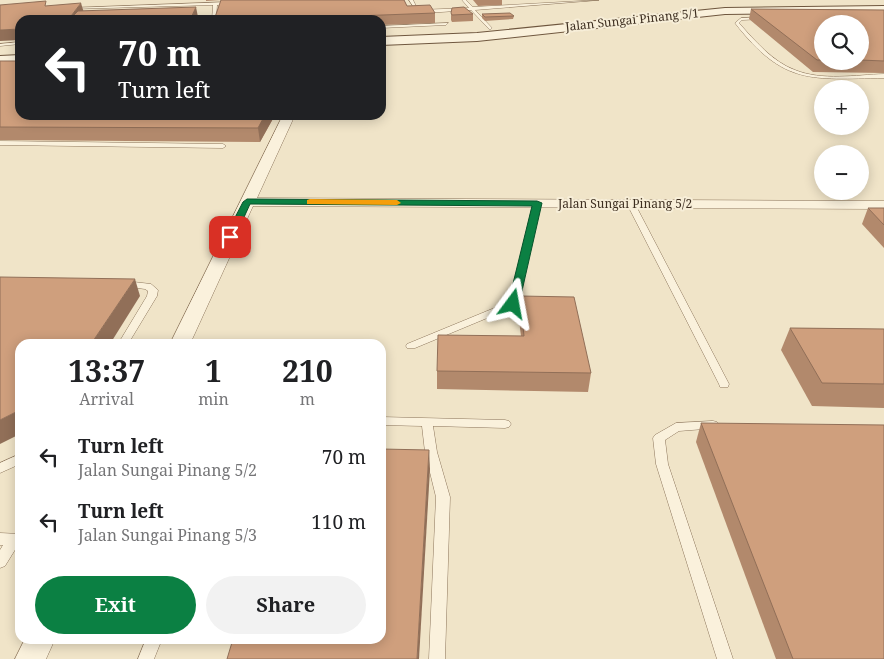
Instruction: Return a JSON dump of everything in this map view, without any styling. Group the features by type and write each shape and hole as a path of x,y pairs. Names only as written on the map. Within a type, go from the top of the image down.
{"street":[{"name":"Jalan Sungai Pinang 5/1","path":"386,35 449,28 490,29 735,6 884,5"},
{"name":"Jalan Sungai Pinang 5/1","path":"386,41 477,37 724,11 884,9"},
{"path":"0,55 15,54"},
{"path":"0,60 15,59"},
{"path":"182,339 287,120"},
{"name":"Jalan Sungai Pinang 5/2","path":"247,202 884,205"},
{"path":"30,659 38,644"}],"lane":[{"path":"411,0 417,11 439,12 597,0"},
{"path":"464,0 490,29"},
{"path":"68,8 235,3"},
{"path":"214,15 215,4"},
{"path":"439,12 449,28"},
{"path":"766,18 741,20 737,23 764,50 793,71 808,75 884,76"},
{"path":"386,27 449,28"},
{"path":"0,45 15,44"},
{"path":"0,143 223,146"},
{"path":"412,346 513,304 537,203"},
{"path":"631,204 724,384"},
{"path":"117,284 148,286 153,290 152,296 126,339"},
{"path":"386,420 505,424"},
{"path":"426,422 426,452 443,496 436,659"},
{"path":"725,659 662,464 659,438 676,426 730,425"},
{"path":"0,468 15,460"},
{"path":"0,562 11,539"},
{"path":"146,659 152,644"}],"building":[{"path":"221,0 404,0 407,6 430,5 435,13 383,15 216,15"},
{"path":"46,1 45,6 81,3 72,15 15,15 15,29 0,30 0,5"},
{"path":"196,7 192,15 74,15 78,11"},
{"path":"464,7 473,14 452,15 452,8"},
{"path":"751,9 884,10 884,61 869,60 869,15 814,15 814,58"},
{"path":"510,13 514,16 485,17 482,14"},
{"path":"0,61 15,61 15,120 262,120 258,128 0,127"},
{"path":"868,208 884,208 884,225"},
{"path":"0,277 135,279 94,339 15,339 15,412 0,420"},
{"path":"520,296 574,297 591,373 437,371 438,335 524,336"},
{"path":"790,328 884,329 884,384 822,383"},
{"path":"701,423 884,425 884,659 793,659"},
{"path":"386,449 429,450 417,659 227,659 232,644 386,644"}],"slow traffic":[{"path":"310,202 397,203"}],"route":[{"path":"230,237 247,202 537,203 513,304"}]}
